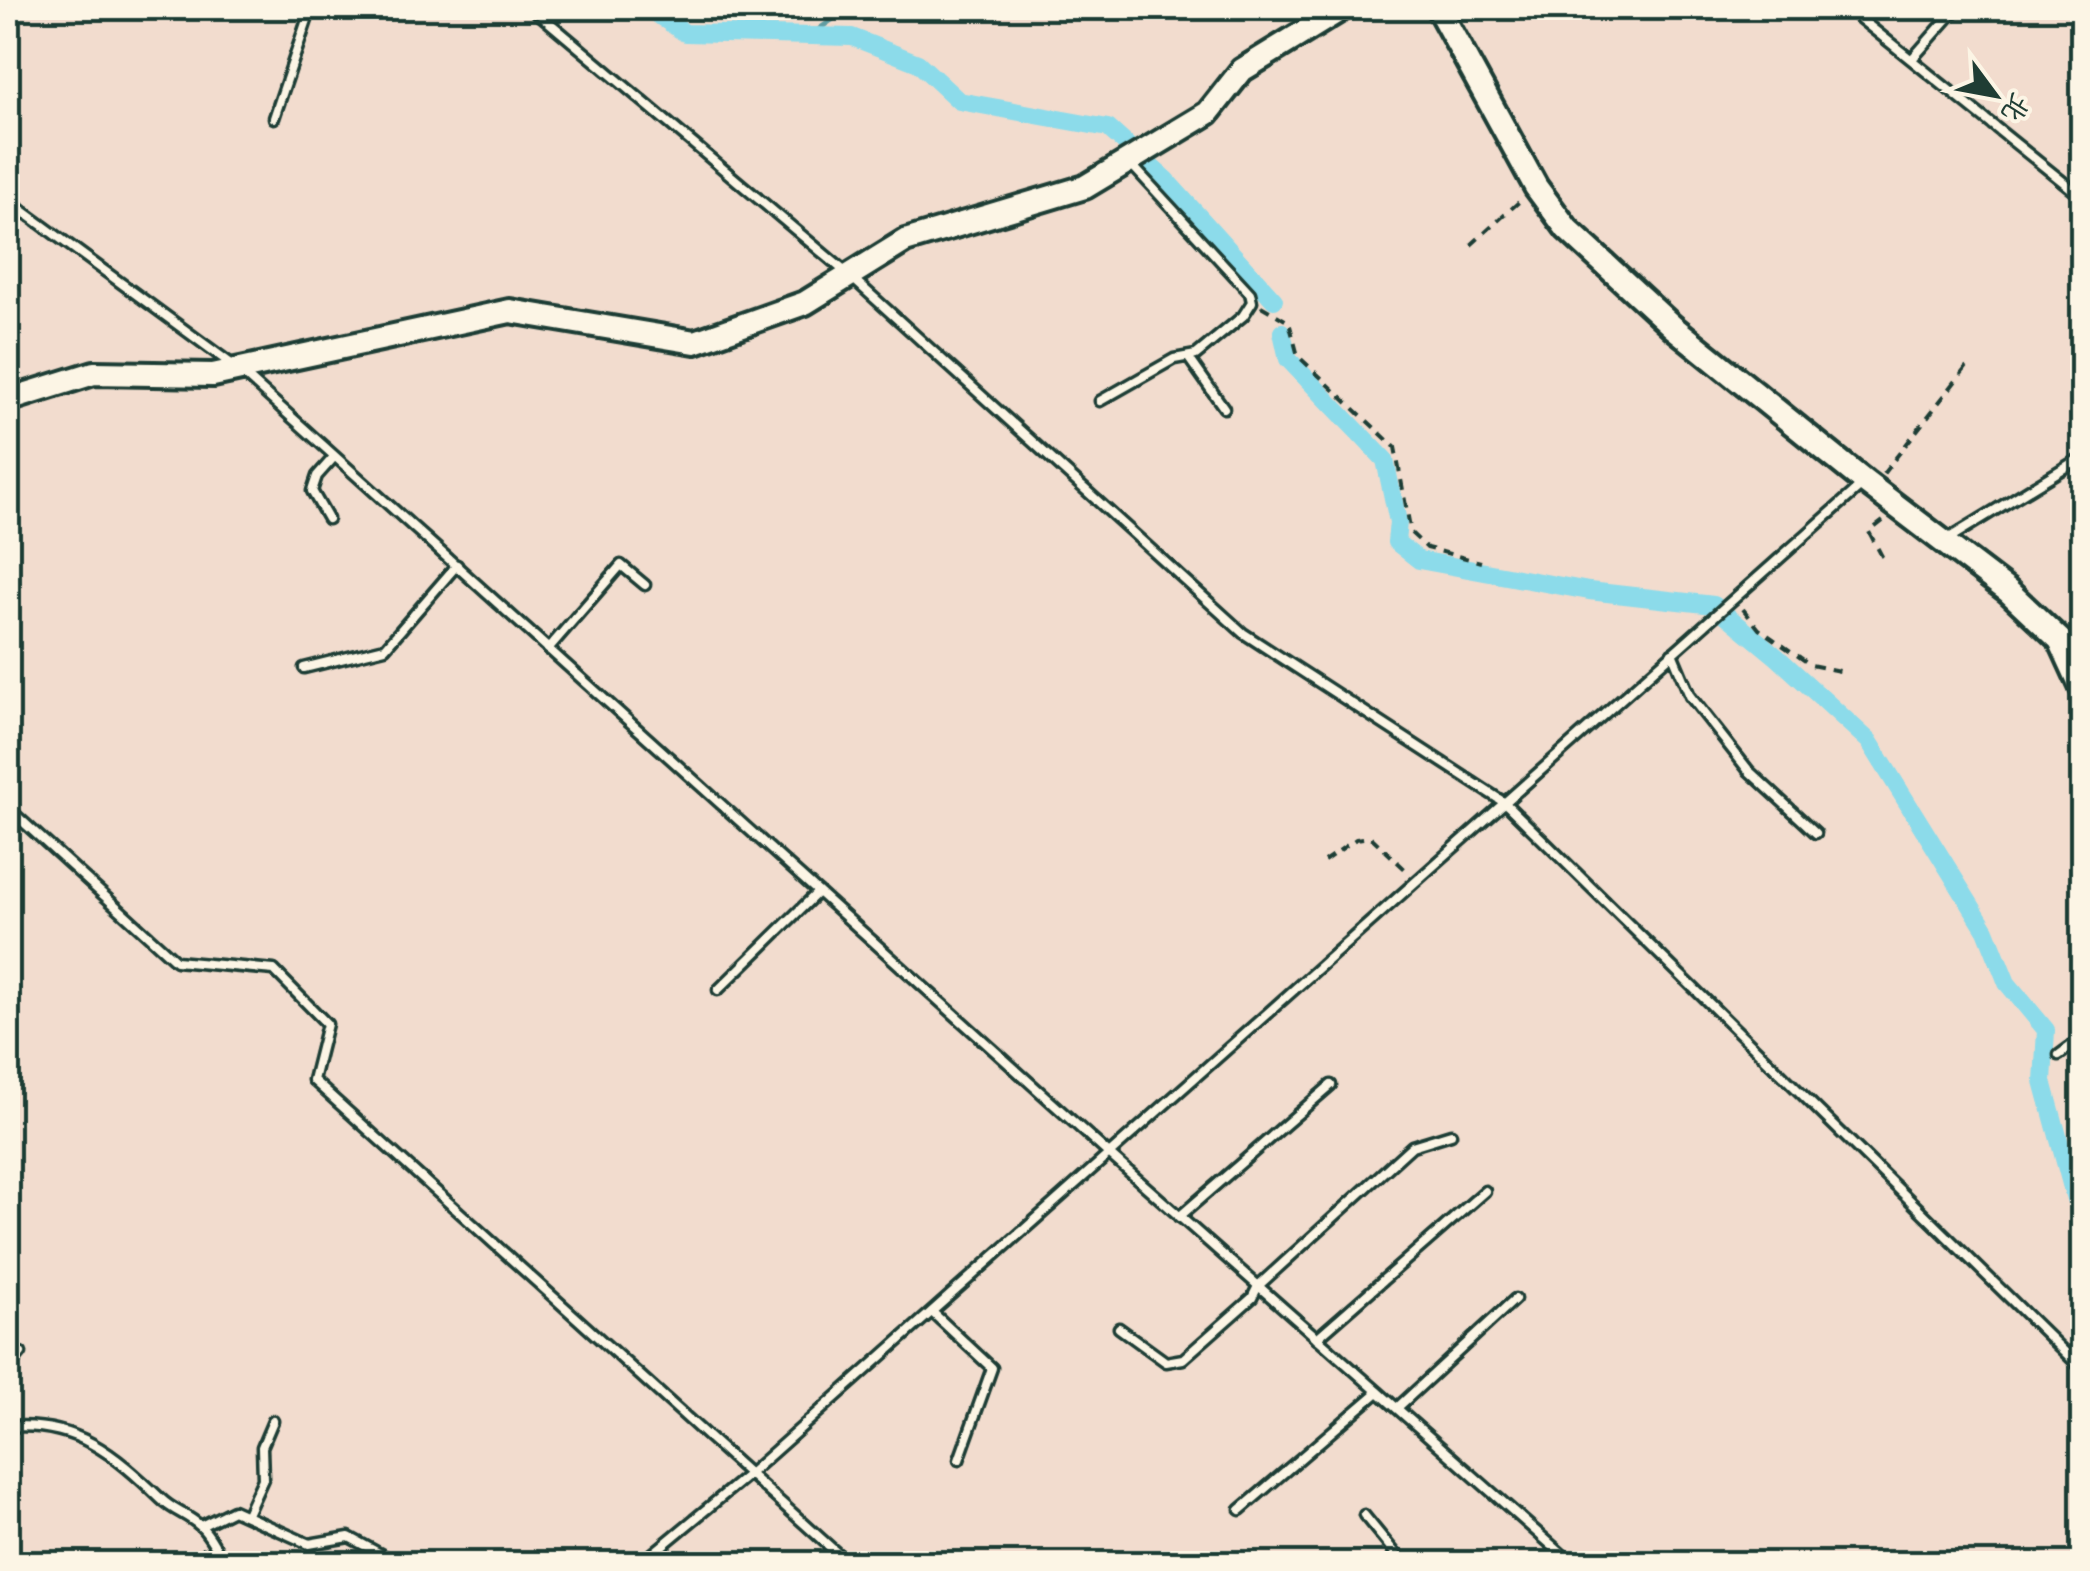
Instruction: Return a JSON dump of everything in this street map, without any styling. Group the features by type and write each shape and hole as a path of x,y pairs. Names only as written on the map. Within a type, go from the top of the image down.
{"street":[{"path":"8,400 94,372 212,375 510,311 695,342 805,303 904,241 1085,187 1208,112 1242,70 1343,8"},
{"path":"1438,8 1536,187 1567,229 1673,327 1899,509 2008,591 2060,640 2082,688"}],"lane":[{"path":"274,118 310,8"},
{"path":"532,8 850,274 1243,633 1504,802 2082,1369"},
{"path":"1847,8 2082,197"},
{"path":"1912,59 1958,8"},
{"path":"1100,401 1174,360 1196,355 1243,316 1252,302 1250,293 1128,161"},
{"path":"8,200 238,369 1109,1154 1572,1564"},
{"path":"1188,357 1224,408"},
{"path":"328,518 312,491 317,476 334,457"},
{"path":"1942,542 2082,457"},
{"path":"640,1564 749,1474 1734,597 1869,485"},
{"path":"304,668 385,648 456,565"},
{"path":"548,649 621,565 645,585"},
{"path":"1672,652 1690,696 1749,771 1816,833"},
{"path":"8,808 176,960 274,970 328,1024 313,1080 848,1564"},
{"path":"718,990 818,892"},
{"path":"2059,1055 2082,1038"},
{"path":"1179,1216 1331,1086"},
{"path":"1119,1328 1166,1362 1183,1359 1412,1146 1452,1134"},
{"path":"1317,1338 1485,1191"},
{"path":"1396,1408 1516,1299"},
{"path":"932,1312 992,1368 959,1460"},
{"path":"8,1369 21,1354"},
{"path":"1240,1510 1378,1392"},
{"path":"246,1514 264,1479 262,1447 273,1421"},
{"path":"8,1428 66,1430 133,1469 164,1502 201,1526 224,1564"},
{"path":"201,1526 233,1510 308,1544 350,1538 398,1564"},
{"path":"1364,1515 1404,1564"}],"path":[{"path":"1471,245 1536,187"},
{"path":"1252,302 1289,322 1298,356 1395,448 1410,533 1427,548 1482,562"},
{"path":"1869,485 1970,364"},
{"path":"1884,560 1869,532 1899,509"},
{"path":"1734,597 1759,628 1811,665 1844,672"},
{"path":"1324,861 1356,838 1371,837 1417,880"},
{"path":"191,1564 210,1540"}],"waterway":[{"path":"648,8 685,33 852,37 918,63 959,101 1108,128 1166,180 1274,300"},
{"path":"809,36 849,8"},
{"path":"1282,332 1288,359 1385,460 1398,522 1396,542 1419,560 1589,591 1714,605 1869,741 1986,930 2007,983 2046,1030 2043,1081 2075,1199 2082,1205"}]}
